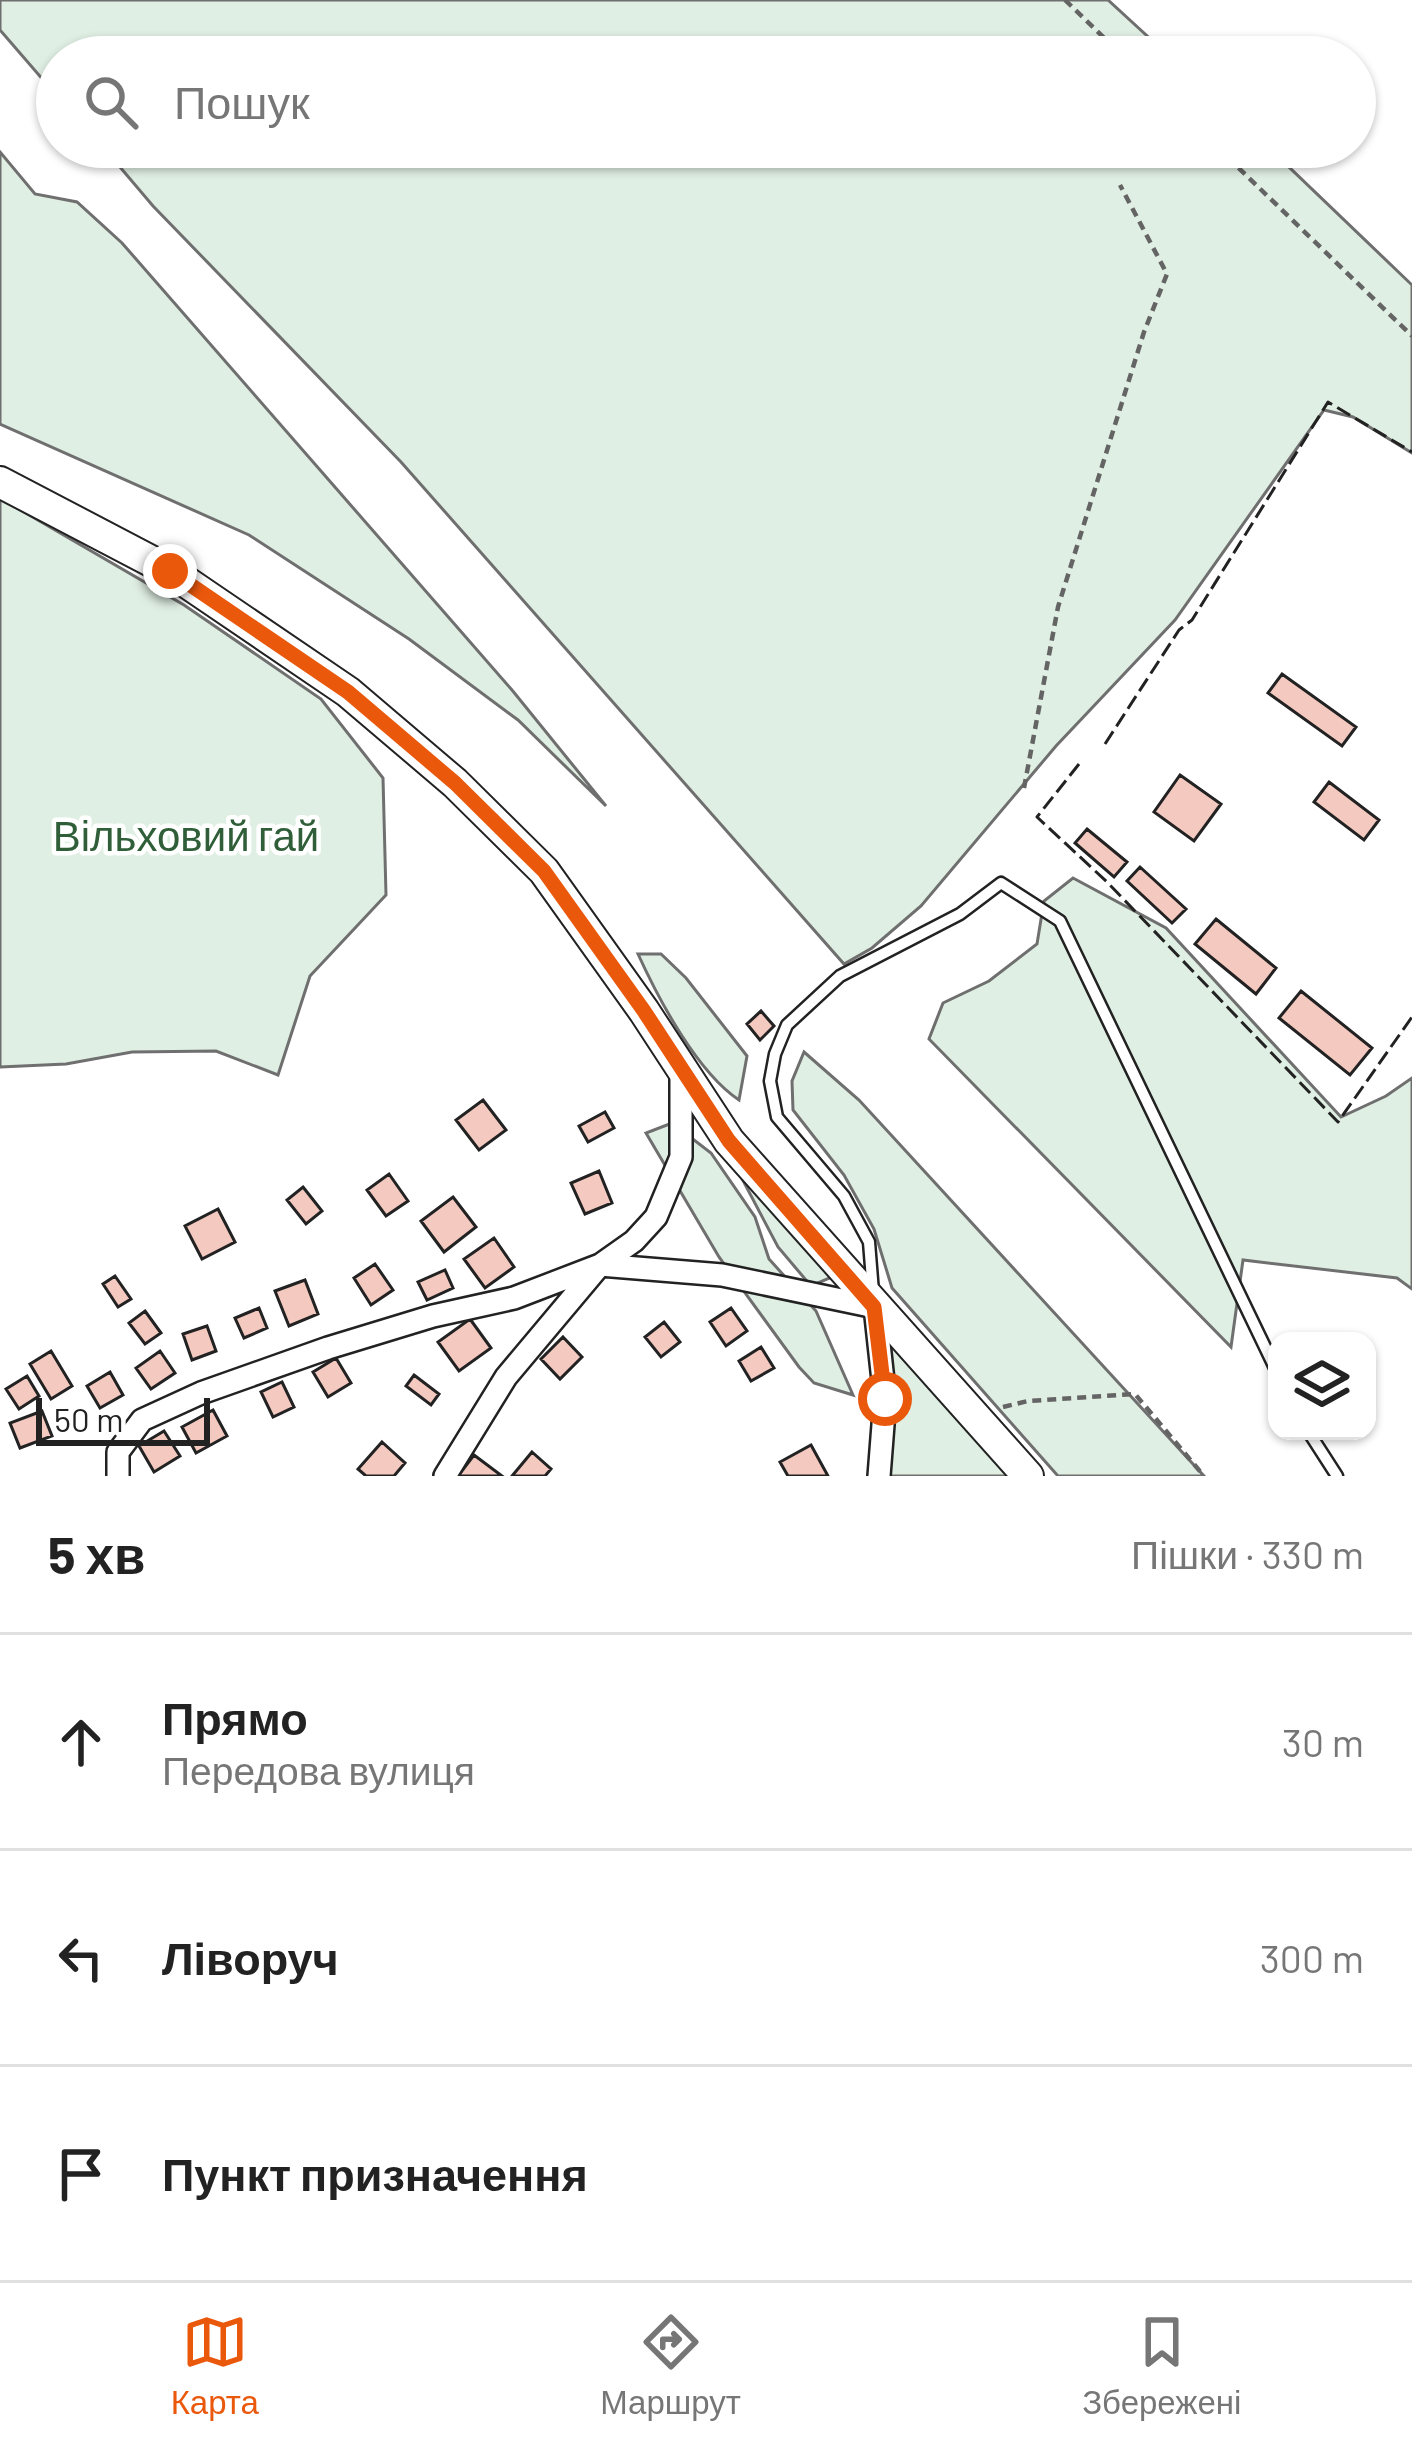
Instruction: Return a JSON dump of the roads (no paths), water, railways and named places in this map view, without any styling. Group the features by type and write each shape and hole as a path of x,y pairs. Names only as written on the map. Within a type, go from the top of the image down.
{"street":[{"path":"0,482 170,571 348,692 544,871 729,1141 1028,1476"},
{"path":"118,1476 118,1452 142,1420 201,1393 328,1348 514,1298 600,1265 634,1241 656,1217 681,1157 681,1067"},
{"path":"600,1265 722,1274 874,1307"},
{"path":"445,1476 506,1377 600,1265"},
{"path":"874,1307 885,1399 879,1476"}],"lane":[{"path":"874,1307 869,1242 844,1196 777,1117 770,1081 775,1054 787,1025 840,976 960,914 1001,883 1060,921 1268,1353"},
{"path":"1314,1440 1337,1476"}],"park label":[{"name":"Вільховий гай","path":"186,834"}]}
